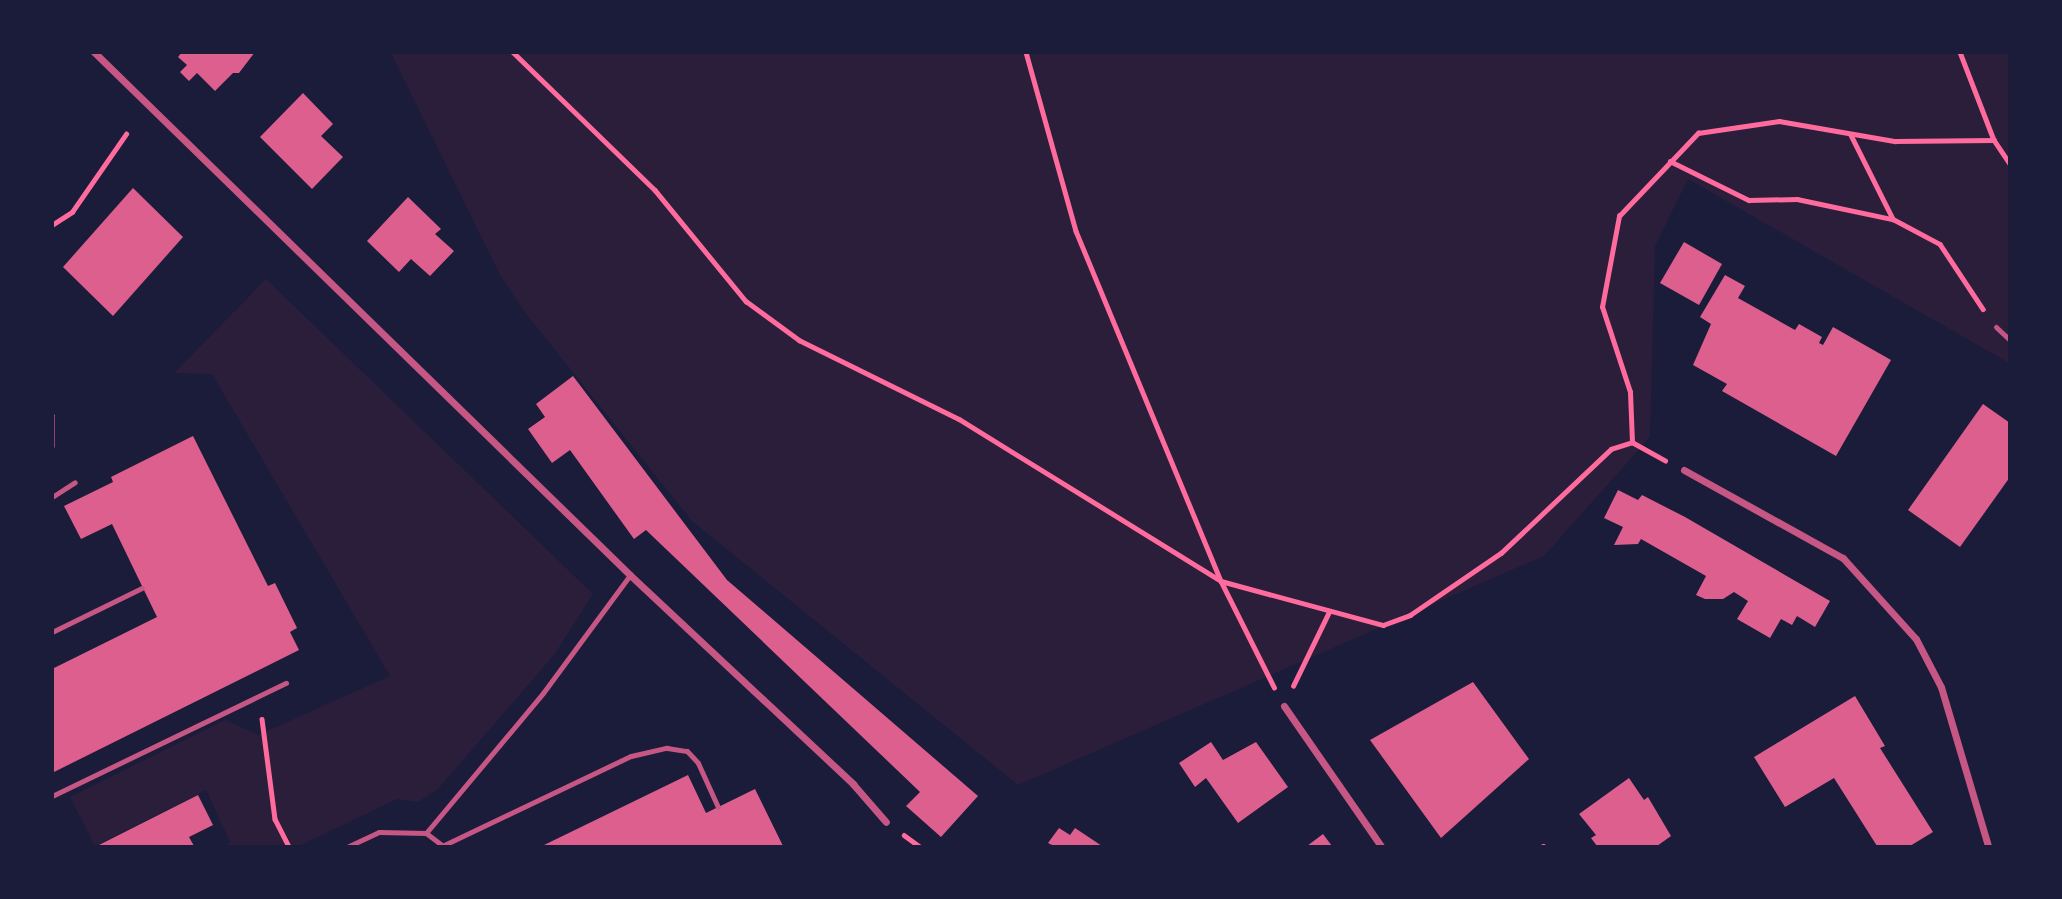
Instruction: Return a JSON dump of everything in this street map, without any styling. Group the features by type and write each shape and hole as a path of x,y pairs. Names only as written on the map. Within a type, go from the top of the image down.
{"street":[{"path":"94,52 630,575 853,784 886,822"},
{"path":"1684,470 1843,558 1916,639 1941,687 1988,846"},
{"path":"1284,706 1381,846"}],"lane":[{"path":"1996,327 2010,340"},
{"path":"52,498 75,482"},
{"path":"426,832 543,693 630,575"},
{"path":"52,632 142,588"},
{"path":"53,794 286,682"},
{"path":"349,846 379,832 426,832 442,846 631,756 667,748 687,751 698,763 718,807"}],"path":[{"path":"513,52 655,190 746,301 771,321 1030,459 1174,555 1222,581 1383,625 1410,615 1501,552 1611,449 1632,442 1684,470"},
{"path":"1026,52 1076,231 1222,581 1284,706"},
{"path":"1960,52 1994,140 2010,164"},
{"path":"1632,442 1630,392 1605,319 1602,295 1616,249 1620,211 1708,128 1732,130 1779,121 1895,141 1994,140"},
{"path":"52,225 72,212 126,134"},
{"path":"1851,135 1893,219"},
{"path":"1670,161 1749,200 1797,199 1893,219 1940,244 1996,327"},
{"path":"52,415 52,446"},
{"path":"1284,706 1329,612"},
{"path":"257,696 275,819 289,846"}],"shaded area":[{"path":"391,53 2009,53 2009,363 1688,179 1655,246 1650,437 1544,556 1018,785 692,521 524,311 500,275"},
{"path":"266,279 593,594 554,655 438,789 418,802 397,799 299,846 224,846 230,842 206,790 95,846 70,797 225,720 258,735 390,676 212,374 174,373"}],"building":[{"path":"182,52 255,52 239,73 233,73 215,91 197,73 189,81 180,72 187,65 178,57"},
{"path":"303,93 333,124 321,136 343,157 312,189 260,137"},
{"path":"133,188 183,237 113,316 63,267"},
{"path":"408,197 441,229 435,234 454,251 430,276 411,259 399,272 367,241"},
{"path":"1684,242 1722,264 1699,305 1660,283"},
{"path":"1725,275 1745,286 1738,298 1795,330 1799,324 1822,337 1819,343 1823,345 1833,327 1891,360 1836,456 1722,391 1727,384 1693,365 1711,324 1700,317"},
{"path":"573,376 727,580 978,796 941,837 906,806 920,792 646,530 634,539 570,450 552,463 528,429 545,417 536,404"},
{"path":"1983,404 2010,423 2010,477 1960,547 1908,510"},
{"path":"193,436 268,586 275,583 297,628 290,632 299,650 52,773 52,669 157,617 112,524 81,539 64,506 113,482 111,477"},
{"path":"1618,490 1638,500 1642,495 1685,517 1830,601 1815,627 1797,616 1792,625 1781,619 1770,638 1737,619 1748,601 1734,592 1723,599 1705,599 1696,595 1706,576 1641,539 1638,544 1614,545 1623,527 1604,518"},
{"path":"1473,682 1529,759 1441,838 1370,740"},
{"path":"1855,696 1885,746 1880,748 1933,832 1910,846 1877,846 1834,778 1785,807 1754,757"},
{"path":"1211,742 1223,760 1256,742 1288,787 1238,823 1206,778 1195,787 1179,763"},
{"path":"688,775 706,813 755,789 783,846 542,846"},
{"path":"1629,778 1644,800 1648,797 1671,836 1657,846 1597,846 1591,838 1596,835 1579,814"},
{"path":"198,795 213,825 189,837 194,846 97,846"},
{"path":"1059,828 1070,835 1075,828 1102,846 1054,846 1048,843"},
{"path":"1323,834 1332,846 1307,846"}]}
